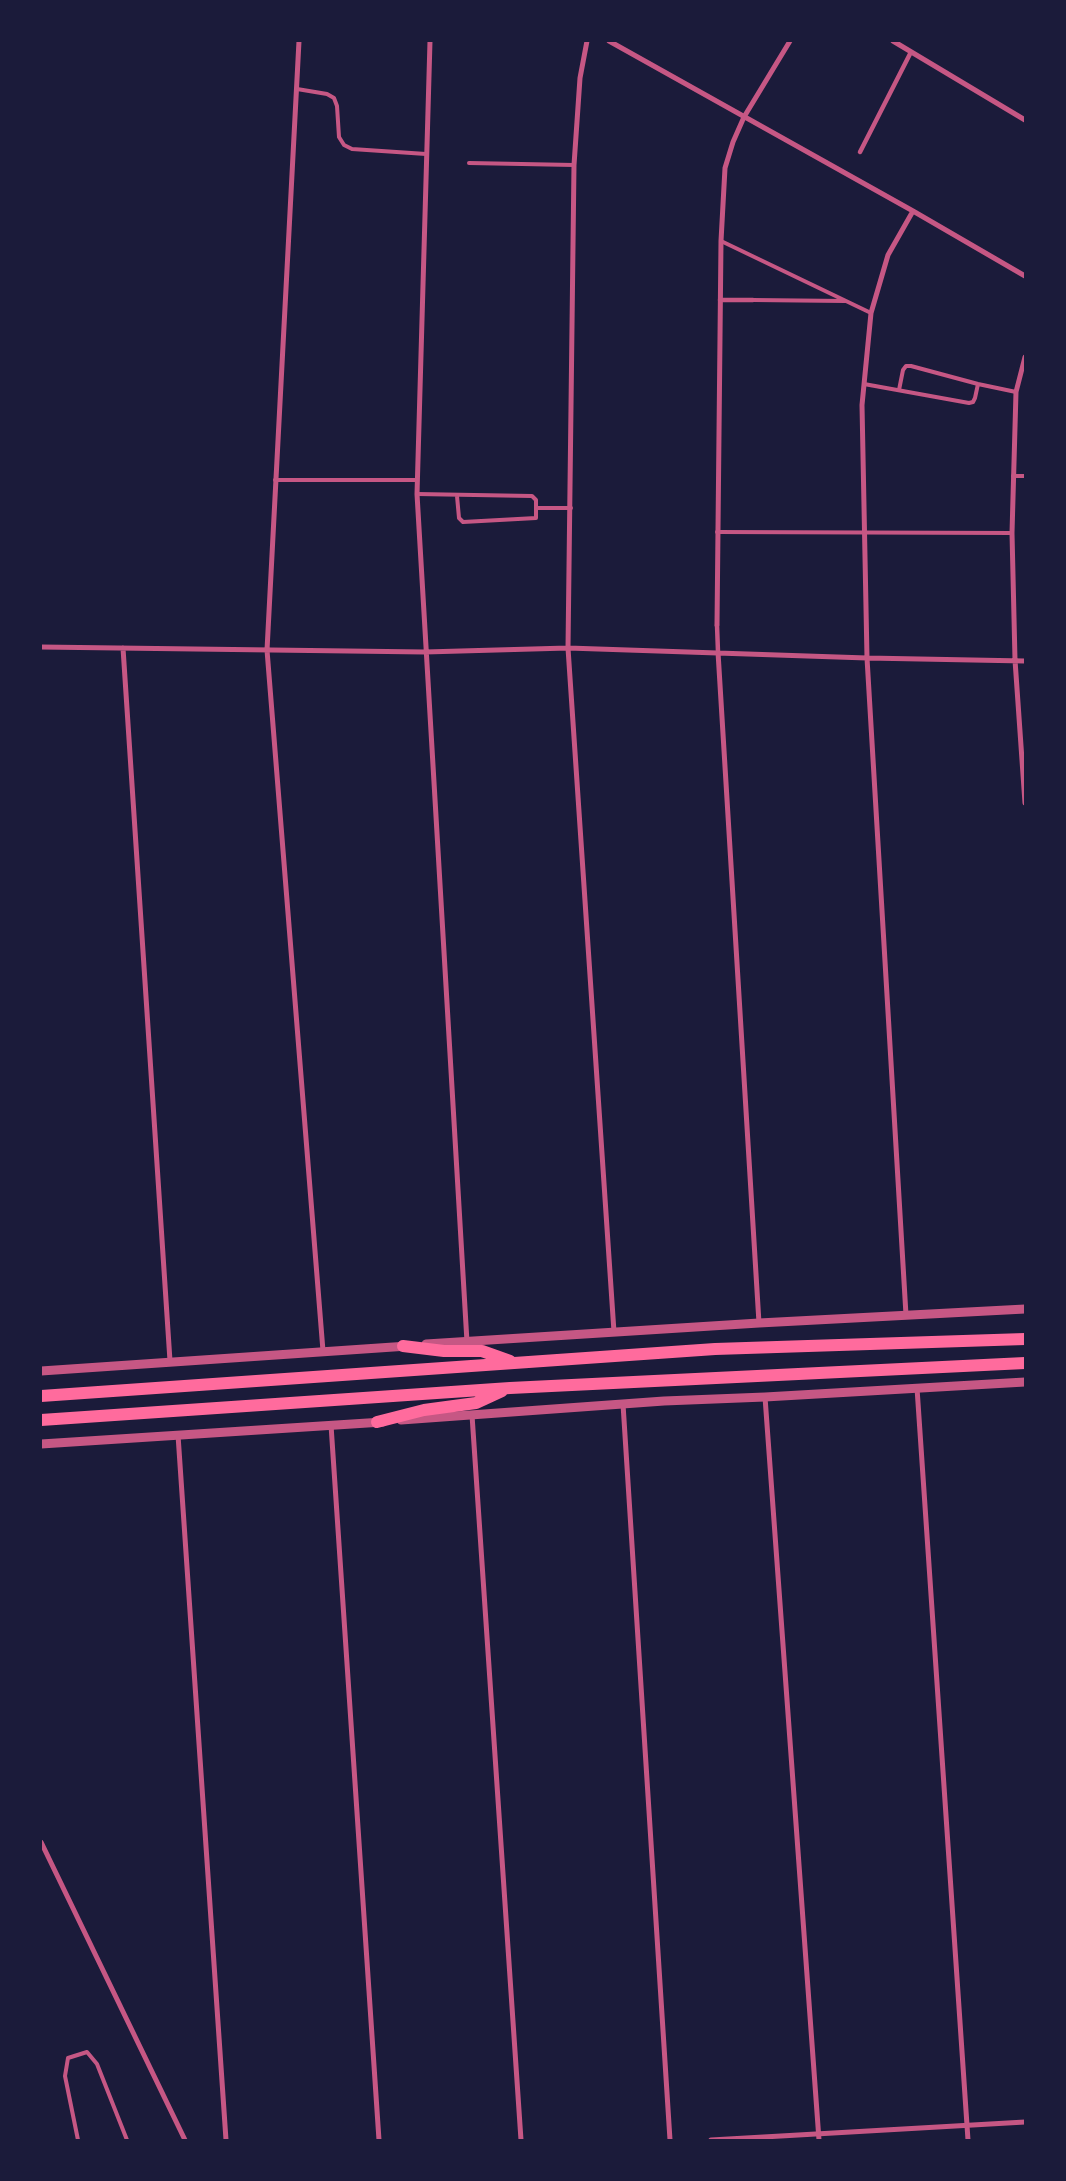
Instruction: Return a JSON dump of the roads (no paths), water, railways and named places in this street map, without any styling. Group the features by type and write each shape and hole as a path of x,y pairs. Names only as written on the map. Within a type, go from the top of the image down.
{"main road":[{"path":"41,1396 715,1349 1025,1339"},
{"path":"403,1346 444,1351 482,1351 515,1362"},
{"path":"41,1420 510,1388 1025,1363"},
{"path":"377,1422 424,1410 476,1403 510,1388"}],"street":[{"path":"299,41 267,650 323,1351"},
{"path":"430,41 417,494 467,1342"},
{"path":"587,41 580,78 574,166 568,648 614,1332"},
{"path":"609,41 914,211 1025,276"},
{"path":"759,1323 717,625 721,241 725,168 733,142 744,117 790,41"},
{"path":"893,41 1025,120"},
{"path":"860,152 911,52"},
{"path":"906,1316 867,658 862,405 871,313 888,255 914,211"},
{"path":"720,300 753,300"},
{"path":"1025,357 1016,392 1012,533 1015,660 1025,803"},
{"path":"41,647 425,652 568,648 867,658 1025,660"},
{"path":"123,648 170,1361"},
{"path":"41,1371 614,1332 1025,1309"},
{"path":"41,1444 331,1426 623,1404 1025,1382"},
{"path":"916,1388 968,2140"},
{"path":"766,1397 819,2140"},
{"path":"623,1404 670,2140"},
{"path":"472,1415 521,2140"},
{"path":"331,1426 379,2140"},
{"path":"178,1435 226,2140"},
{"path":"41,1842 185,2140"},
{"path":"711,2140 1025,2122"}],"lane":[{"path":"297,89 326,94 334,98 337,106 339,136 344,145 352,150 426,154"},
{"path":"469,163 574,166"},
{"path":"721,241 871,313"},
{"path":"753,300 847,302"},
{"path":"899,390 903,370 906,366 911,366 1016,392"},
{"path":"864,384 969,403 973,402 975,398 978,384"},
{"path":"1013,476 1025,476"},
{"path":"275,480 418,480"},
{"path":"417,494 532,496 536,500 536,518 463,522 459,518 457,496"},
{"path":"536,508 571,508"},
{"path":"717,532 1012,533"},
{"path":"78,2140 65,2076 68,2058 87,2052 97,2064 127,2140"}]}
